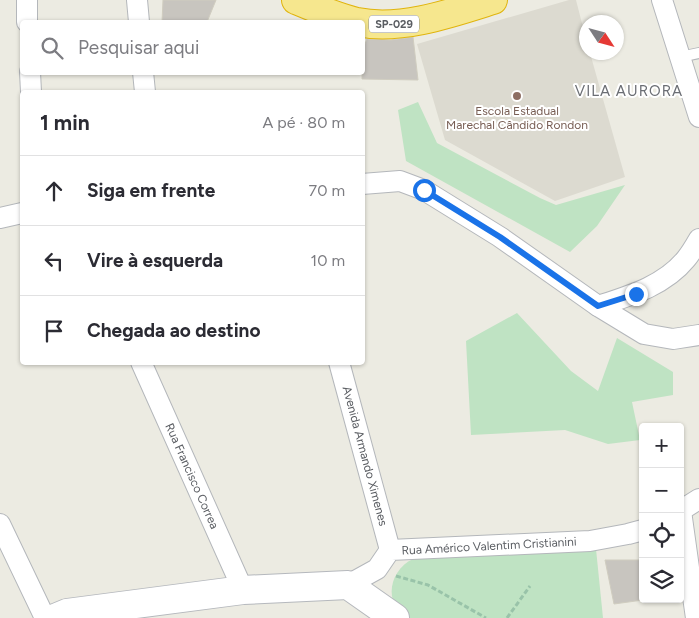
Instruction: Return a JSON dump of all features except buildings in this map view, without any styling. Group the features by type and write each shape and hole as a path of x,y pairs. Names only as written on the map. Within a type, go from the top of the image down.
{"highway":[{"name":"SP-029","path":"296,0 352,20"},
{"name":"SP-029","path":"365,23 389,25 432,18 493,0"}],"street":[{"path":"27,0 27,20"},
{"path":"137,0 139,20"},
{"path":"662,0 689,55 699,117"},
{"path":"30,75 31,90"},
{"path":"144,75 145,90"},
{"path":"365,184 400,181 424,190 500,237 598,306 644,334 673,339 699,335"},
{"path":"0,218 20,213"},
{"path":"598,306 636,294 661,280 686,260 699,239"},
{"name":"Rua Francisco Correa","path":"142,365 242,590"},
{"name":"Avenida Armando Ximenes","path":"340,365 390,550"},
{"path":"684,509 699,499"},
{"path":"681,513 696,618"},
{"path":"0,524 45,618"},
{"name":"Rua Américo Valentim Cristianini","path":"348,585 377,569 390,550 590,541 639,531"},
{"path":"55,618 67,613 242,590 348,585 395,618"}],"path":[{"path":"377,569 428,585 486,618"},
{"path":"507,618 530,586"}],"shaded area":[{"name":"Escola Estadual Marechal Cândido Rondon","path":"569,0 576,0 580,15 579,60 592,60 625,177 555,201 445,140 417,44"}],"green space":[{"path":"418,102 437,143 556,205 625,185 597,226 570,252 406,161 398,110"},
{"path":"517,313 571,371 598,391 617,338 673,372 673,395 632,402 639,440 608,444 565,430 471,435 466,341"},
{"path":"596,549 603,618 409,618 400,612 392,597 394,579 398,571 413,559"}],"place":[{"name":"Escola Estadual Marechal Cândido Rondon","path":"517,96"}],"district":[{"name":"VILA AURORA","path":"629,91"}],"route":[{"path":"424,190 500,237 598,306 636,294"}]}
